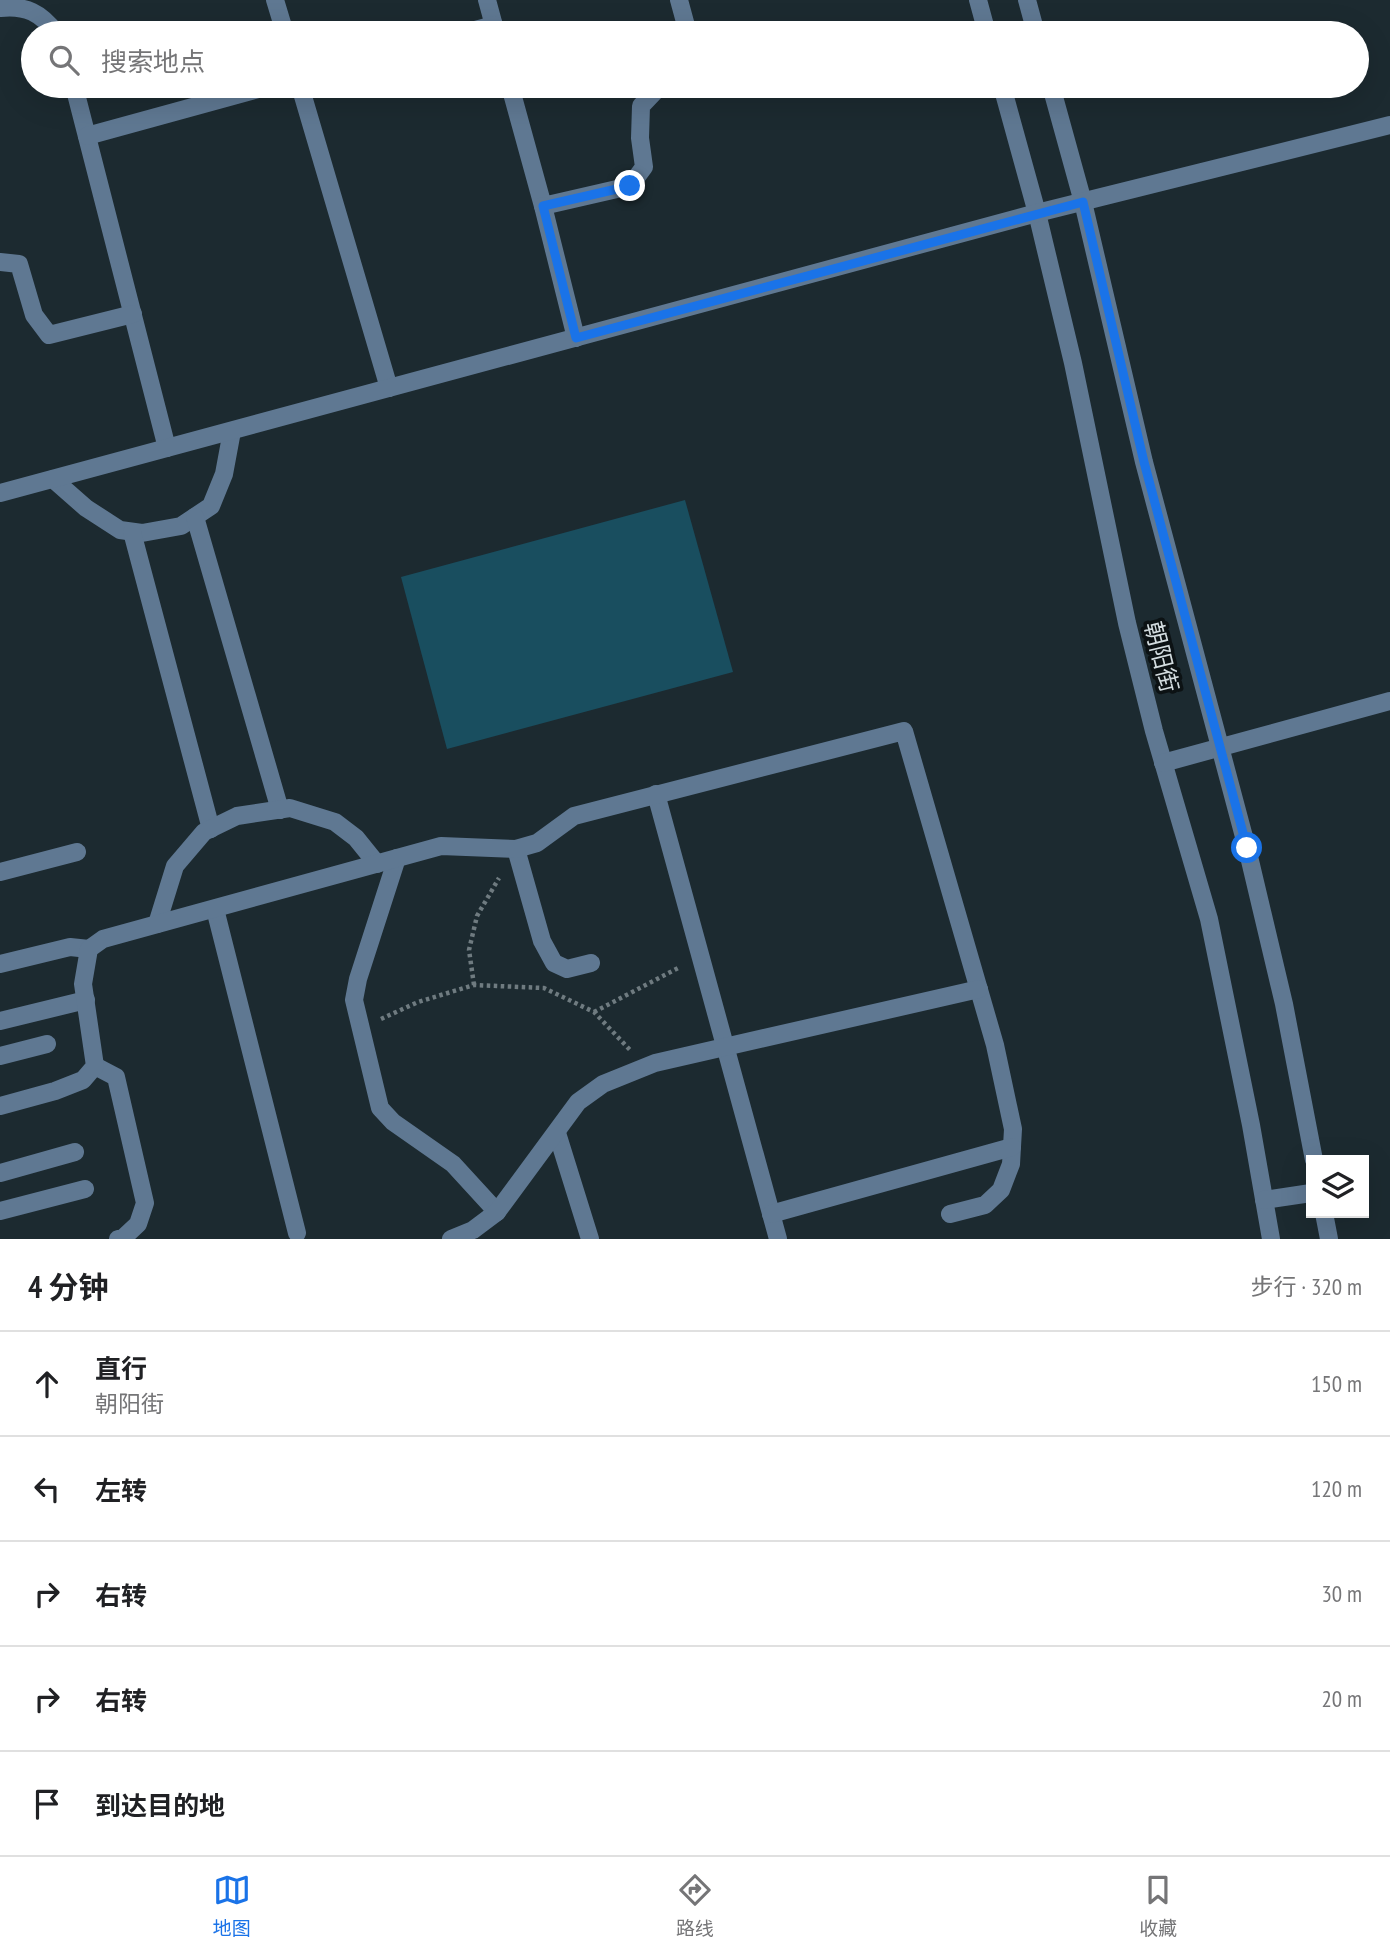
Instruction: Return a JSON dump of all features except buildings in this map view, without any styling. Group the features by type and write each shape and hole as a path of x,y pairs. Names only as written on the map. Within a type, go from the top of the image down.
{"street":[{"path":"275,0 281,21"},
{"path":"487,0 493,21"},
{"path":"679,0 685,21"},
{"path":"978,0 984,21"},
{"path":"1027,0 1033,21"},
{"path":"0,8 28,10 43,16 47,21"},
{"path":"77,98 167,448"},
{"path":"87,136 225,98"},
{"path":"304,98 389,388"},
{"path":"513,98 576,338"},
{"path":"543,206 630,186 644,167 640,138 641,106 649,98"},
{"name":"朝阳街","path":"1005,98 1073,363 1127,623 1163,763 1209,919 1227,998 1271,1239"},
{"name":"朝阳街","path":"1054,98 1083,202 1144,462 1221,748 1284,1004 1313,1155"},
{"path":"0,493 1037,214 1390,125"},
{"path":"0,262 19,264 34,315 50,335 133,314"},
{"path":"53,479 86,508 120,530 142,533 181,526 211,506 224,474 232,430"},
{"path":"195,517 280,810"},
{"path":"132,531 211,829"},
{"path":"1163,763 1390,701"},
{"path":"0,964 71,947 89,949 103,939 441,846 516,849 537,843 574,816 904,731 995,1045 1013,1129 1010,1164 1001,1191 985,1205 950,1214"},
{"path":"656,794 778,1239"},
{"path":"157,925 175,866 204,832 237,816 290,808 335,822 356,838 377,864"},
{"path":"516,849 542,941 554,962 567,970 590,963"},
{"path":"0,872 77,852"},
{"path":"397,859 358,979 354,1000 380,1108 393,1122 453,1164 498,1213"},
{"path":"215,909 296,1233"},
{"path":"0,1106 55,1091 83,1080 95,1066 83,984 89,949"},
{"path":"451,1239 473,1230 498,1213 578,1102 603,1084 646,1066 979,989"},
{"path":"0,1021 86,1000"},
{"path":"0,1056 47,1044"},
{"path":"95,1066 116,1077 145,1203 138,1224 123,1238 118,1239"},
{"path":"557,1133 590,1239"},
{"path":"771,1214 1012,1147"},
{"path":"0,1173 75,1152"},
{"path":"0,1211 85,1189"},
{"path":"1264,1200 1306,1194"},
{"path":"1325,1218 1329,1239"}],"path":[{"path":"474,985 469,950 477,916 516,849"},
{"path":"594,1013 701,956"},
{"path":"361,1028 418,1002 474,985 544,988 594,1013 646,1066"}],"shaded area":[{"path":"685,500 733,672 447,749 401,577"}],"route":[{"path":"630,186 543,206 576,338 1083,202 1144,462 1247,848"}]}
